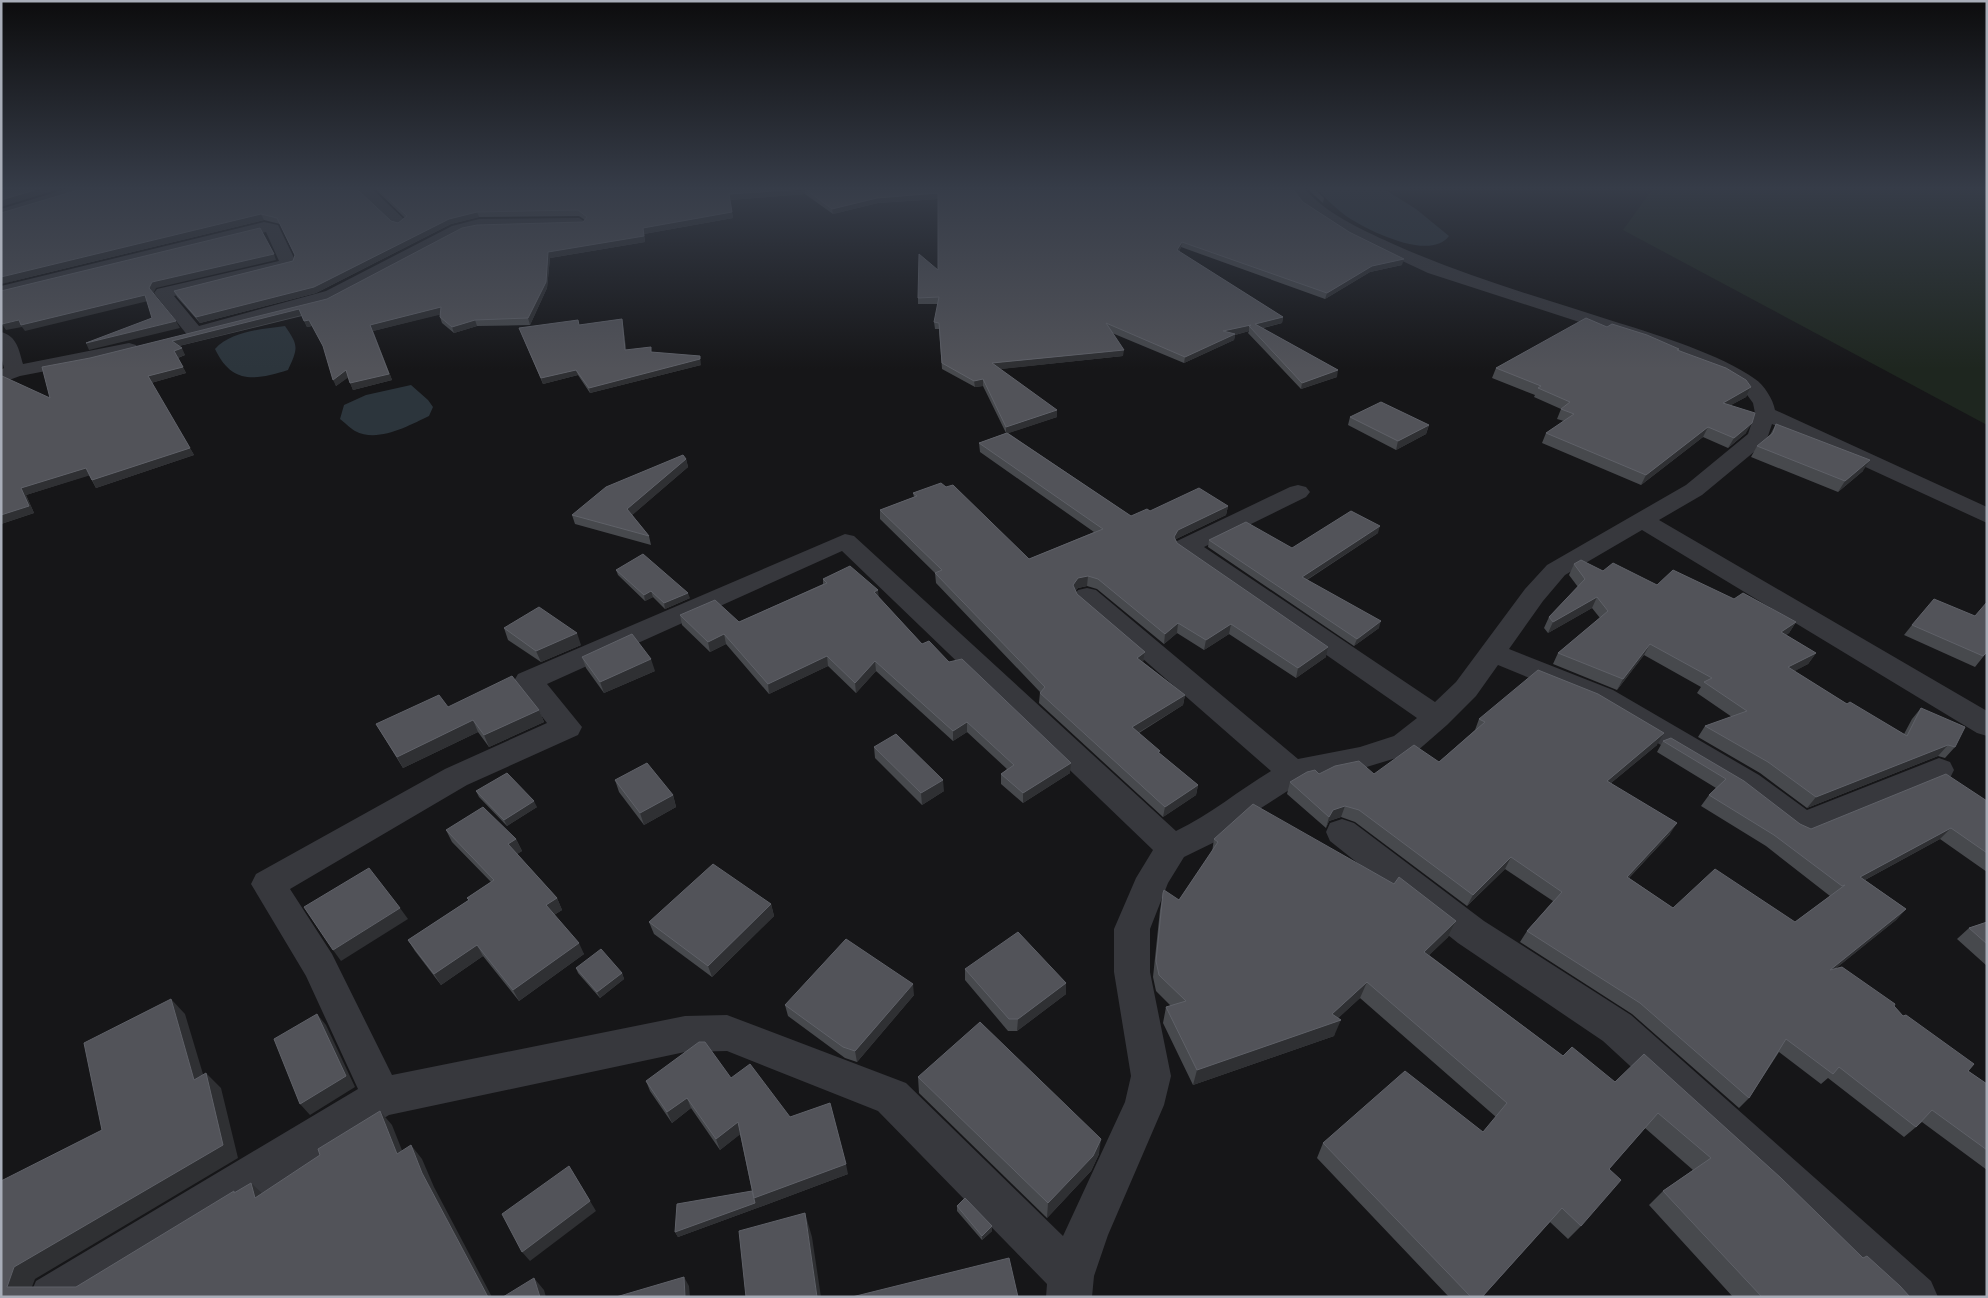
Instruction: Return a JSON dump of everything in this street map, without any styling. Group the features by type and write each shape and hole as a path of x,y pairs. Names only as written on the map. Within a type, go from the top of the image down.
{"street":[{"path":"1,291 178,248"},
{"path":"195,332 163,293 286,264 288,262 281,248"},
{"path":"177,337 332,295 423,248"},
{"path":"52,1297 382,1097 684,1034 727,1033 892,1097 1070,1286 1087,1232 1144,1105 1151,1076 1132,972 1132,929 1153,878 1172,848 1213,828 1250,799 1293,772 1360,758 1405,744 1466,689 1534,595 1556,570 1694,490 1758,437 1765,412 1763,402 1749,384 1728,371 1651,339 1434,269 1388,248"},
{"path":"1,338 7,343 8,374 94,358 149,344"},
{"path":"1765,412 1987,516"},
{"path":"1298,492 1186,546 1436,718"},
{"path":"1642,520 1987,725"},
{"path":"382,1097 319,964 268,884 456,777 567,727 528,681 845,541 1172,848"},
{"path":"1087,596 1293,772"},
{"path":"1493,653 1603,697 1748,783 1803,825 1939,770"},
{"path":"1342,832 1471,932 1617,1028 1915,1297"}],"shaded area":[{"path":"1656,248 1987,248 1987,425"},
{"path":"285,326 293,338 296,347 288,370 265,376 246,377 229,369 215,349 229,338 247,332"},
{"path":"411,385 433,407 429,416 393,432 373,435 355,431 340,419 344,405 366,395"}],"building":[{"path":"1,248 122,248 1,277"},
{"path":"180,248 271,248 274,254 152,282 149,288 176,321 86,343 152,318 145,295 21,325 19,320 2,324 1,291"},
{"path":"291,248 392,248 314,287 196,317 174,291 293,261 295,255"},
{"path":"425,248 575,248 548,252 546,282 528,318 475,320 452,327 440,317 441,307 370,325 389,374 350,383 346,370 333,380 323,346 309,320 304,321 299,309 172,341 182,348 174,351 183,367 148,376 190,448 92,480 86,468 21,488 29,506 1,515 2,376 50,398 42,367 90,358 327,299"},
{"path":"938,248 1179,248 1177,250 1283,317 1255,324 1338,370 1302,383 1249,326 1251,325 1223,331 1235,334 1185,357 1106,323 1124,350 992,363 1057,410 1006,427 983,379 974,381 942,363 939,323 934,322 939,297 918,298 919,254 938,270"},
{"path":"1198,248 1381,248 1404,259 1372,266 1327,293"},
{"path":"1586,318 1607,327 1612,324 1647,335 1679,349 1677,350 1726,368 1746,380 1751,387 1723,403 1755,413 1752,423 1734,438 1708,427 1646,475 1546,433 1574,414 1561,409 1570,402 1538,388 1541,386 1496,368"},
{"path":"622,319 625,350 651,347 651,352 700,356 700,359 589,388 576,370 541,378 519,328 578,320 579,325"},
{"path":"1381,402 1429,425 1398,441 1350,417"},
{"path":"1776,424 1870,460 1845,481 1757,446 1773,433"},
{"path":"1007,433 1131,516 1147,509 1150,511 1199,488 1228,506 1178,530 1174,537 1177,543 1328,647 1298,668 1231,624 1206,640 1178,623 1165,634 1098,579 1088,576 1078,578 1073,585 1077,594 1145,652 1137,658 1185,695 1132,727 1160,751 1158,752 1198,785 1165,807 1040,693 1045,687 935,573 942,570 880,510 917,496 913,493 941,483 946,487 953,485 1029,559 1103,529 979,443"},
{"path":"683,455 686,459 627,509 649,536 572,515 606,487"},
{"path":"1351,511 1380,526 1302,577 1381,621 1357,639 1209,540 1246,522 1292,548"},
{"path":"643,554 688,593 664,603 651,591 644,595 616,570"},
{"path":"1581,560 1603,571 1613,563 1657,585 1673,570 1734,599 1743,593 1796,622 1781,632 1816,653 1788,667 1847,704 1850,702 1907,736 1921,708 1965,727 1955,747 1948,745 1816,797 1768,762 1705,726 1747,711 1704,682 1712,678 1650,644 1623,679 1558,653 1608,611 1597,597 1553,622 1549,617 1585,579 1574,564"},
{"path":"850,566 878,590 874,592 922,644 929,641 949,662 962,659 1071,763 1023,793 1001,774 1014,765 967,722 953,731 875,661 855,683 827,656 768,684 724,634 708,642 680,615 715,600 739,622 827,583 823,579"},
{"path":"1934,599 1975,616 1987,602 1987,652 1983,656 1912,625"},
{"path":"539,607 577,633 536,651 504,628"},
{"path":"632,634 651,659 600,682 582,657"},
{"path":"1538,670 1598,694 1664,733 1607,781 1677,823 1627,877 1673,908 1715,869 1795,922 1845,885 1842,886 1774,835 1709,795 1726,779 1663,741 1671,738 1744,781 1800,824 1811,829 1946,774 1987,801 1987,853 1951,828 1860,877 1906,909 1830,970 1842,967 1895,1004 1894,1006 1903,1016 1906,1015 1974,1064 1968,1071 1987,1084 1987,1150 1932,1110 1916,1127 1839,1067 1833,1074 1786,1039 1749,1098 1640,1003 1527,931 1562,892 1511,857 1473,895 1359,810 1345,806 1333,810 1329,817 1290,782 1307,772 1315,770 1319,774 1335,766 1359,761 1374,774 1414,745 1439,762 1485,722 1479,719"},
{"path":"512,676 539,710 484,735 473,720 397,757 376,724 439,695 448,707"},
{"path":"896,734 943,780 921,793 874,747"},
{"path":"647,763 673,795 640,813 615,780"},
{"path":"507,773 534,801 504,820 476,791"},
{"path":"1253,804 1394,884 1399,877 1456,921 1424,952 1563,1056 1572,1047 1615,1082 1644,1054 1781,1178 1863,1258 1867,1256 1910,1297 1762,1297 1663,1191 1711,1158 1658,1113 1609,1169 1621,1180 1581,1226 1562,1208 1482,1297 1471,1297 1323,1143 1405,1071 1483,1132 1507,1103 1367,982 1332,1014 1341,1020 1197,1070 1166,1007 1186,1001 1159,975 1156,961 1164,890 1179,900 1218,842 1214,839"},
{"path":"483,807 516,839 508,844 557,898 546,905 579,943 513,990 477,945 434,974 408,940 469,900 467,898 494,880 446,830"},
{"path":"713,864 771,904 708,966 649,922"},
{"path":"369,868 400,908 333,950 304,907"},
{"path":"1987,922 1987,944 1969,928"},
{"path":"1018,932 1066,983 1018,1019 1009,1019 965,969"},
{"path":"846,939 913,984 855,1051 843,1047 785,1005"},
{"path":"601,949 622,973 597,992 576,968"},
{"path":"171,999 194,1080 206,1073 223,1145 14,1267 7,1287 76,1287 234,1191 234,1193 251,1183 255,1198 320,1155 318,1149 380,1111 397,1154 411,1145 422,1173 488,1297 1,1297 1,1181 102,1130 84,1043"},
{"path":"317,1014 346,1076 300,1104 274,1039"},
{"path":"980,1022 1101,1139 1093,1156 1048,1203 918,1077"},
{"path":"699,1042 705,1042 731,1078 750,1064 790,1117 830,1103 846,1164 754,1198 738,1122 716,1139 687,1098 667,1112 646,1081"},
{"path":"569,1166 590,1201 522,1252 502,1214"},
{"path":"752,1191 755,1203 675,1232 677,1204"},
{"path":"965,1198 992,1226 982,1236 957,1206"},
{"path":"805,1213 817,1297 746,1297 739,1231"},
{"path":"1009,1258 1018,1297 852,1297"},
{"path":"684,1277 685,1297 616,1297"},
{"path":"534,1278 540,1297 503,1297"}]}
